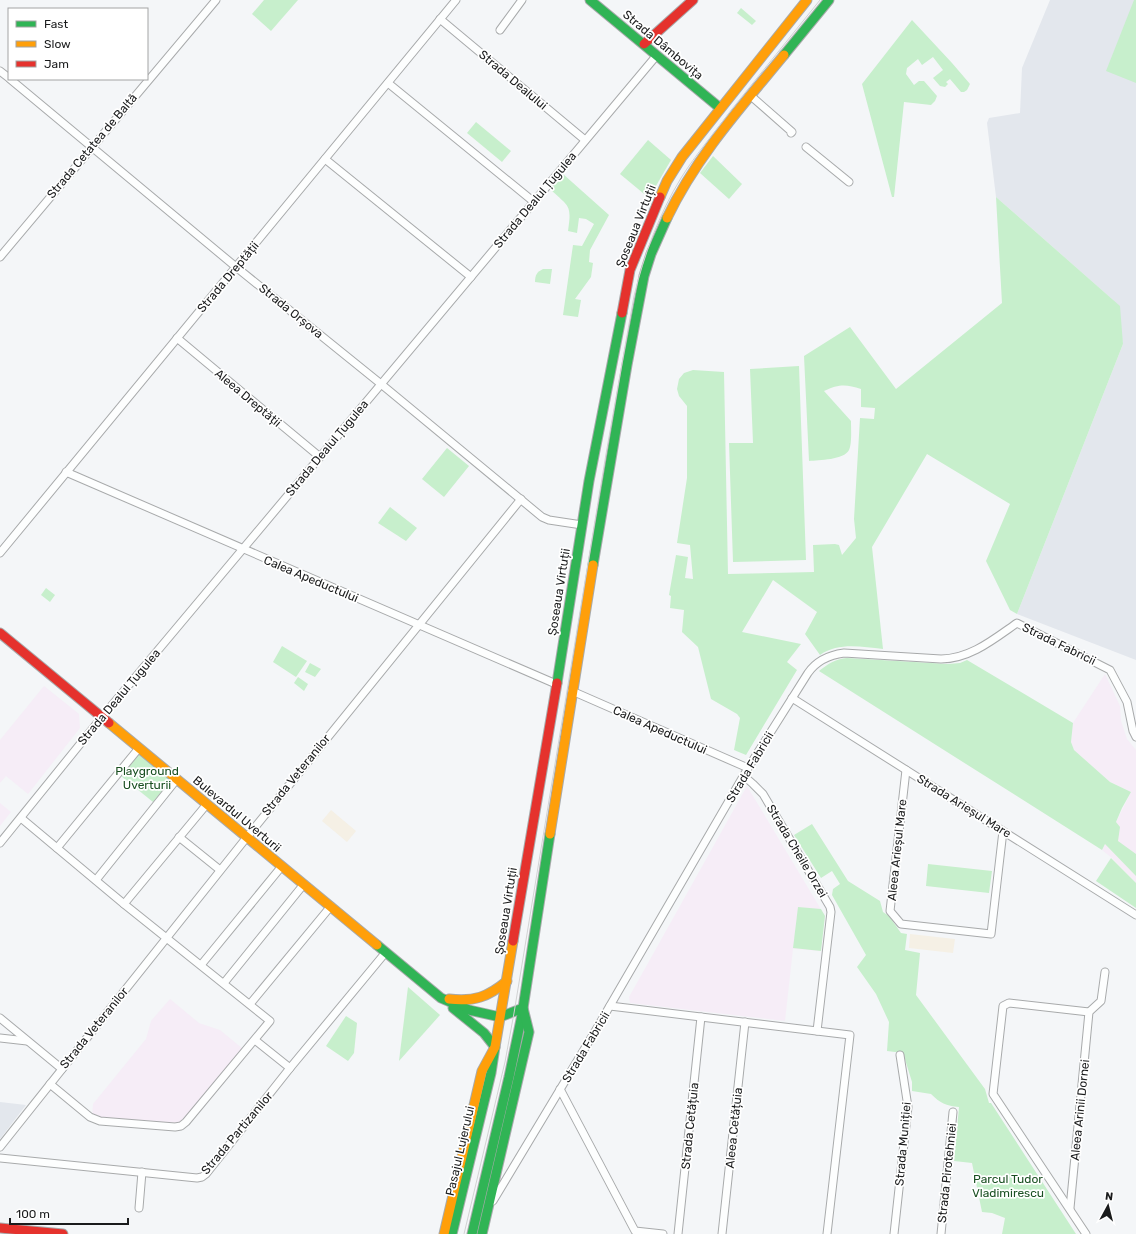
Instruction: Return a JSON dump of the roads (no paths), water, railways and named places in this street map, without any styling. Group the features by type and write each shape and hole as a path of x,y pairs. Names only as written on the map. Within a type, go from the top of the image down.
{"main road":[{"name":"Strada Dâmbovița","path":"590,0 720,108"},
{"path":"644,44 693,0"},
{"name":"Șoseaua Virtuții","path":"444,1234 482,1071 495,1047 569,612 589,481 630,270 667,181 691,144 807,0"},
{"name":"Șoseaua Virtuții","path":"482,1234 529,1032 523,1008 572,691 626,372 644,276 660,232 684,187 705,153 829,0"},
{"name":"Bulevardul Uverturii","path":"0,632 441,998 469,1010 500,1017"},
{"path":"441,998 466,1001 479,999 491,994 506,981"},
{"path":"441,998 484,1033 495,1047"},
{"path":"472,1234 510,1077 523,1008 500,1017"},
{"name":"Pasajul Lujerului","path":"452,1234 491,1073 495,1047"},
{"path":"0,1228 63,1234"}],"street":[{"name":"Strada Cetatea de Baltă","path":"0,257 216,0"},
{"name":"Strada Dreptății","path":"0,553 456,0"},
{"path":"500,30 522,0"},
{"name":"Strada Dealului","path":"440,19 585,140"},
{"name":"Strada Dealul Țugulea","path":"0,843 102,717 242,549 657,55"},
{"name":"Strada Orșova","path":"12,80 236,267 545,518 582,525"},
{"path":"388,83 534,202"},
{"path":"751,96 792,132 791,134"},
{"path":"806,147 849,182"},
{"path":"325,159 470,277"},
{"name":"Aleea Dreptății","path":"177,338 320,457"},
{"name":"Calea Apeductului","path":"66,472 556,684"},
{"name":"Strada Veteranilor","path":"0,1147 220,870 521,499"},
{"name":"Strada Fabricii","path":"487,1209 610,1006 748,768 812,668 824,658 830,655 850,653 941,659 960,657 980,648 1017,623 1110,670 1127,702 1133,731 1136,737"},
{"name":"Calea Apeductului","path":"572,691 748,768"},
{"name":"Strada Arieșul Mare","path":"792,698 1136,915"},
{"path":"57,848 139,748"},
{"name":"Aleea Arieșul Mare","path":"906,770 890,910 902,924 991,934 1003,831"},
{"name":"Strada Cheile Orzei","path":"744,776 763,794 830,907 831,912 817,1031"},
{"path":"96,880 177,779"},
{"path":"124,904 207,804"},
{"path":"21,818 124,904 270,1020 255,1040 181,1126 175,1127 100,1121 90,1118 50,1084"},
{"path":"179,838 220,870"},
{"path":"201,965 282,866"},
{"path":"224,983 304,884"},
{"path":"250,1004 331,906"},
{"name":"Strada Partizanilor","path":"0,1158 197,1178 202,1177 386,952"},
{"path":"1086,1234 993,1094 1003,1006 1009,1003 1089,1012 1101,1001 1105,972"},
{"path":"610,1006 850,1035 826,1234"},
{"name":"Aleea Arinii Dornei","path":"1070,1208 1089,1012"},
{"name":"Strada Cetățuia","path":"678,1234 702,1017"},
{"path":"0,1018 62,1069"},
{"name":"Aleea Cetățuia","path":"722,1234 745,1022"},
{"path":"0,1038 28,1041"},
{"path":"255,1040 290,1068"},
{"name":"Strada Muniției","path":"894,1234 908,1107 900,1055"},
{"path":"560,1089 635,1231 663,1234"},
{"name":"Strada Pirotehniei","path":"941,1234 953,1112"},
{"path":"139,1208 142,1172"}],"tram line":[{"path":"464,1234 505,1062 514,1013 606,454 634,296 638,281 647,250 659,220 681,178 732,109 820,0"}],"park label":[{"name":"Playground Uverturii","path":"147,778"},
{"name":"Parcul Tudor Vladimirescu","path":"1008,1186"}]}
